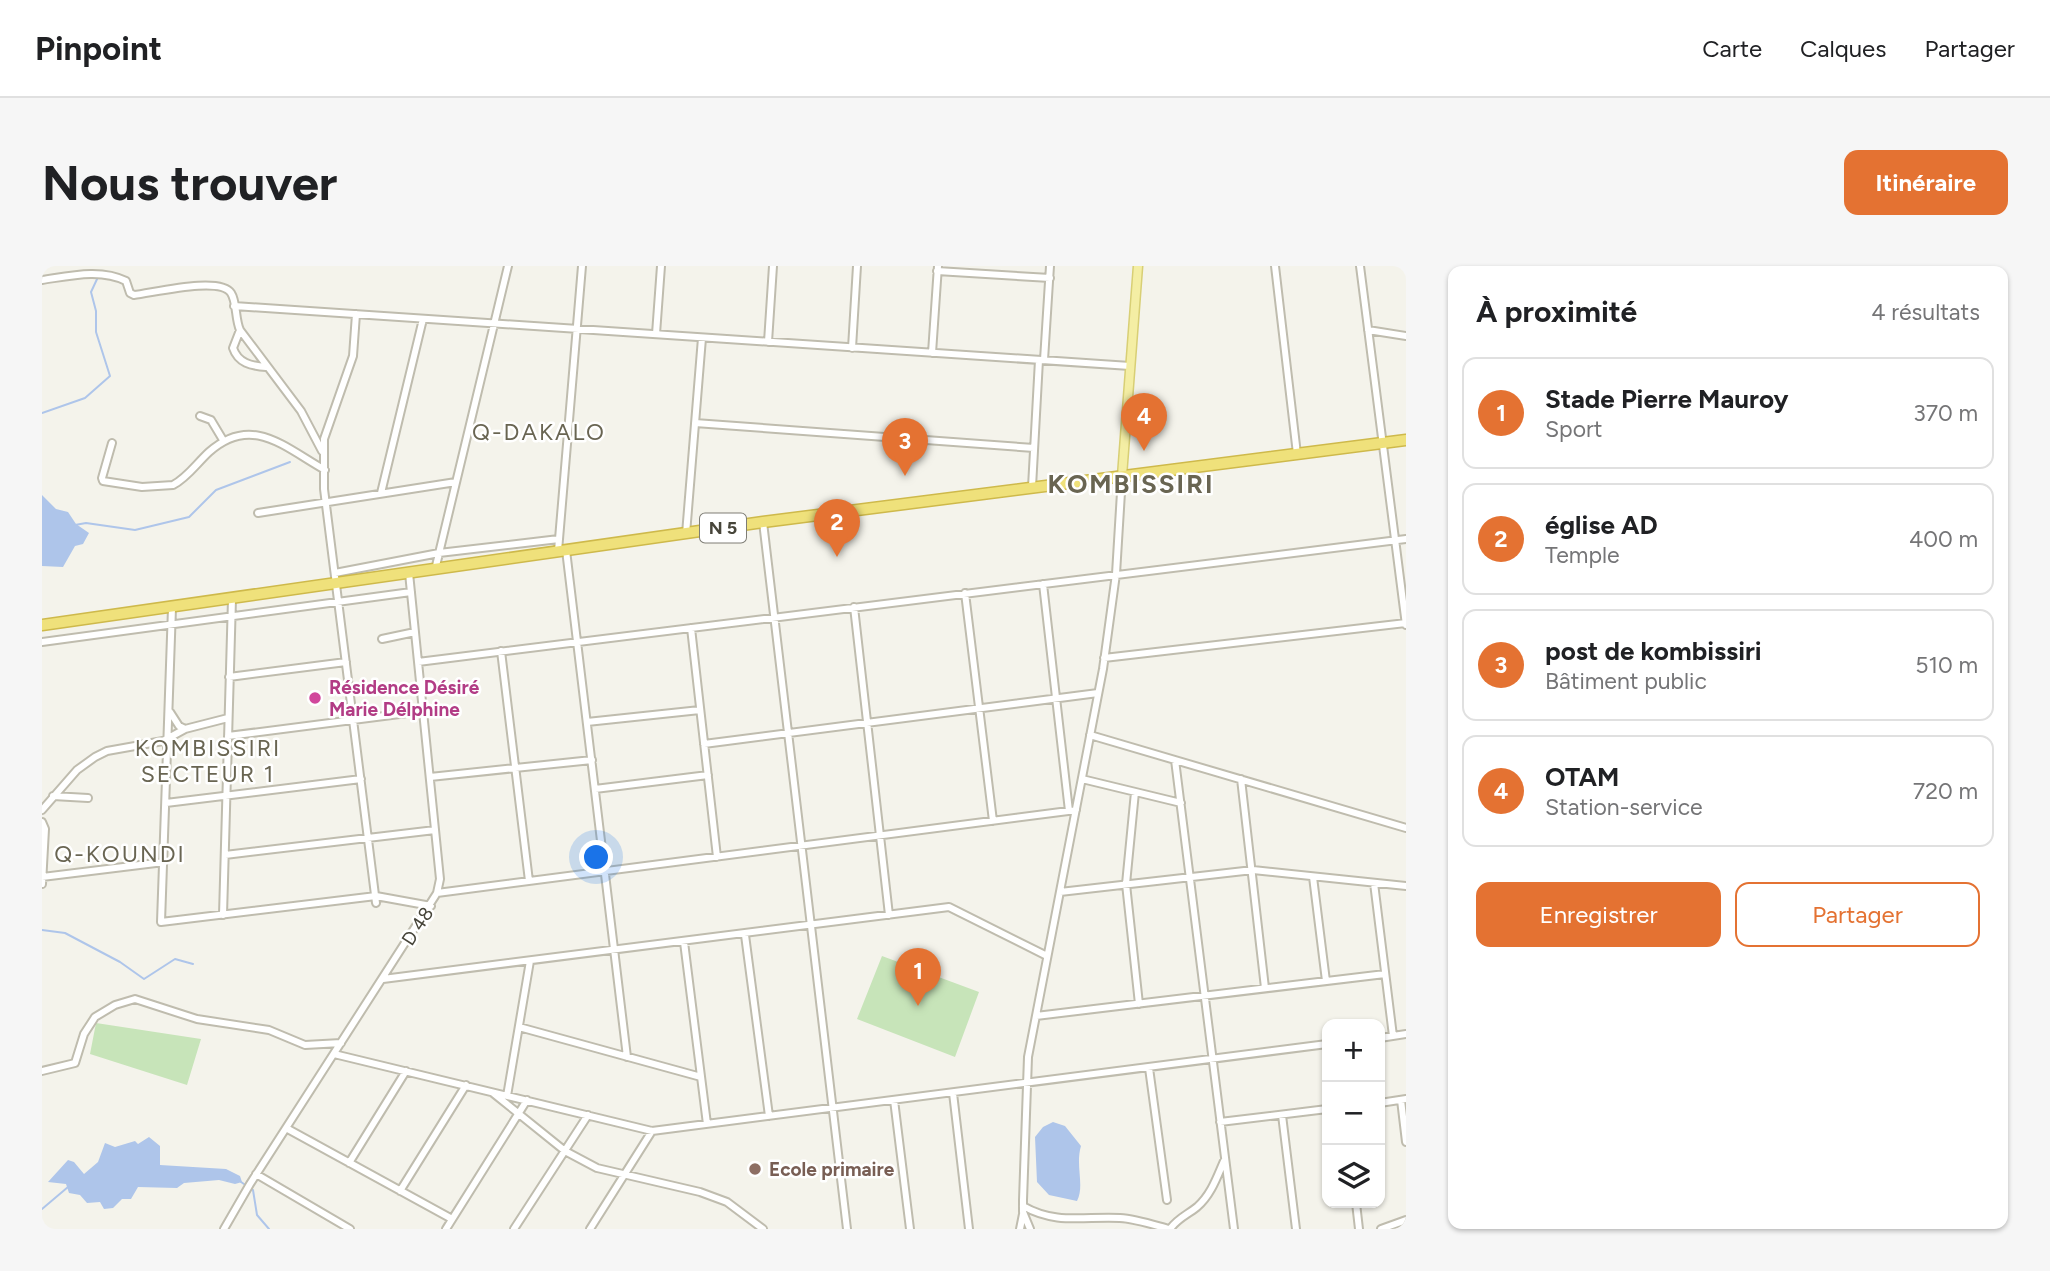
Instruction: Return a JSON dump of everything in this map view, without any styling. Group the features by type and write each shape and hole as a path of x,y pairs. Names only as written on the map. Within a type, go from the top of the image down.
{"highway":[{"name":"N 5","path":"42,625 763,522 1406,440"}],"main road":[{"path":"1122,476 1138,266"}],"street":[{"path":"435,569 508,266"},
{"path":"582,266 559,539 578,642 627,1057"},
{"path":"656,334 661,266"},
{"path":"768,342 773,266"},
{"path":"852,348 857,266"},
{"path":"1032,487 1051,266"},
{"path":"1275,266 1297,454"},
{"path":"1104,658 1406,624 1360,266"},
{"path":"932,353 938,269 1050,278"},
{"path":"42,280 76,275 118,277 126,281 130,293 134,295 215,284 228,289 232,294 240,330 301,411 326,457"},
{"path":"234,306 1130,366"},
{"path":"356,314 354,356 326,429 325,501 376,900"},
{"path":"381,493 422,319"},
{"path":"240,330 233,348 235,354 245,363 266,367"},
{"path":"1368,330 1406,336"},
{"path":"687,534 702,338"},
{"path":"200,416 211,421 223,440"},
{"path":"695,423 1034,448"},
{"path":"112,443 103,481 159,487 181,481 223,440 251,433 290,448 306,462 325,470"},
{"path":"1020,1229 1028,1057 1060,892 1072,810 1082,779 1104,658 1116,575 1122,476"},
{"path":"258,513 456,482"},
{"path":"763,522 830,1108 847,1229"},
{"path":"418,662 1406,538"},
{"path":"335,573 439,553 559,539"},
{"name":"D 48","path":"224,1229 245,1191 438,893 440,879 409,573"},
{"path":"1043,584 1072,810"},
{"path":"42,642 411,592"},
{"path":"965,593 993,821"},
{"path":"223,915 232,599"},
{"path":"854,607 889,915"},
{"path":"172,608 162,922 376,900 431,906"},
{"path":"691,628 717,857"},
{"path":"382,639 415,632"},
{"path":"501,652 529,881"},
{"path":"229,677 346,662"},
{"path":"704,744 1098,692"},
{"path":"169,709 174,720 185,729"},
{"path":"587,722 701,709"},
{"path":"228,736 423,711"},
{"path":"42,810 77,770 107,751 167,739 185,729 229,719"},
{"path":"1090,735 1406,828"},
{"path":"430,777 592,760"},
{"path":"1175,760 1234,1229"},
{"path":"595,789 708,775"},
{"path":"166,803 361,779"},
{"path":"1082,779 1181,803"},
{"path":"1241,779 1265,988"},
{"path":"1135,792 1126,884 1139,1004"},
{"path":"53,796 88,798"},
{"path":"438,893 1072,810"},
{"path":"42,822 45,829 42,884"},
{"path":"225,855 435,830"},
{"path":"42,877 163,862"},
{"path":"1060,892 1253,870 1406,886"},
{"path":"1313,877 1326,981"},
{"path":"1374,883 1393,1036"},
{"path":"383,979 809,927 949,907 1047,956"},
{"path":"745,934 769,1116"},
{"path":"684,942 707,1124"},
{"path":"508,1096 530,961"},
{"path":"1036,1016 1385,974"},
{"path":"42,1071 75,1063 86,1029 95,1017 115,1005 135,999 197,1019 269,1030 305,1045 341,1043"},
{"path":"519,1027 701,1077"},
{"path":"1385,1037 1406,1034"},
{"path":"334,1054 652,1131 1322,1046"},
{"path":"1149,1068 1167,1200"},
{"path":"349,1163 406,1071"},
{"path":"400,1191 466,1086"},
{"path":"492,1092 565,1151 597,1168 623,1177 700,1192 727,1202 763,1229"},
{"path":"953,1093 969,1229"},
{"path":"446,1229 527,1100"},
{"path":"894,1100 910,1229"},
{"path":"1385,1102 1404,1100 1406,1142"},
{"path":"1220,1122 1322,1110"},
{"path":"514,1229 588,1115"},
{"path":"1282,1115 1296,1229"},
{"path":"286,1128 452,1219"},
{"path":"590,1229 652,1131"},
{"path":"1023,1209 1058,1220 1121,1218 1170,1229 1178,1218 1197,1206 1212,1190 1225,1160"},
{"path":"256,1174 350,1229"},
{"path":"1357,1208 1359,1229"},
{"path":"1023,1209 1030,1229"},
{"path":"1381,1229 1406,1220"}],"green space":[{"path":"882,956 979,992 955,1057 857,1019"},
{"path":"96,1023 201,1039 187,1085 90,1054"}],"water":[{"path":"42,495 56,509 68,512 76,524 89,533 83,544 75,546 63,567 42,566"},
{"path":"1053,1122 1065,1126 1081,1146 1077,1201 1049,1195 1037,1182 1035,1137 1043,1127"},
{"path":"149,1137 160,1146 160,1165 226,1169 240,1176 242,1182 235,1184 219,1180 184,1183 177,1188 138,1187 131,1199 122,1199 113,1208 104,1209 100,1202 87,1203 80,1195 69,1193 66,1184 48,1182 68,1160 74,1162 84,1174 98,1162 105,1143 115,1147 135,1141 138,1144"}],"waterway":[{"path":"42,413 85,398 110,376 96,332 96,311 91,292 98,277"},
{"path":"75,525 86,523 135,530 189,517 216,490 290,462"},
{"path":"42,930 65,933 120,962 144,979 175,959 193,964"},
{"path":"241,1182 253,1190 257,1215 269,1229"},
{"path":"42,1209 68,1187"}],"place":[{"name":"OTAM","path":"1144,451"},
{"name":"post de kombissiri","path":"905,476"},
{"name":"église AD","path":"837,557"},
{"name":"Résidence Désiré Marie Délphine","path":"315,698"},
{"name":"Stade Pierre Mauroy","path":"918,1006"},
{"name":"Ecole primaire","path":"755,1169"}],"district":[{"name":"Q-DAKALO","path":"539,432"},
{"name":"KOMBISSIRI","path":"1131,484"},
{"name":"KOMBISSIRI SECTEUR 1","path":"208,761"},
{"name":"Q-KOUNDI","path":"120,854"}]}
